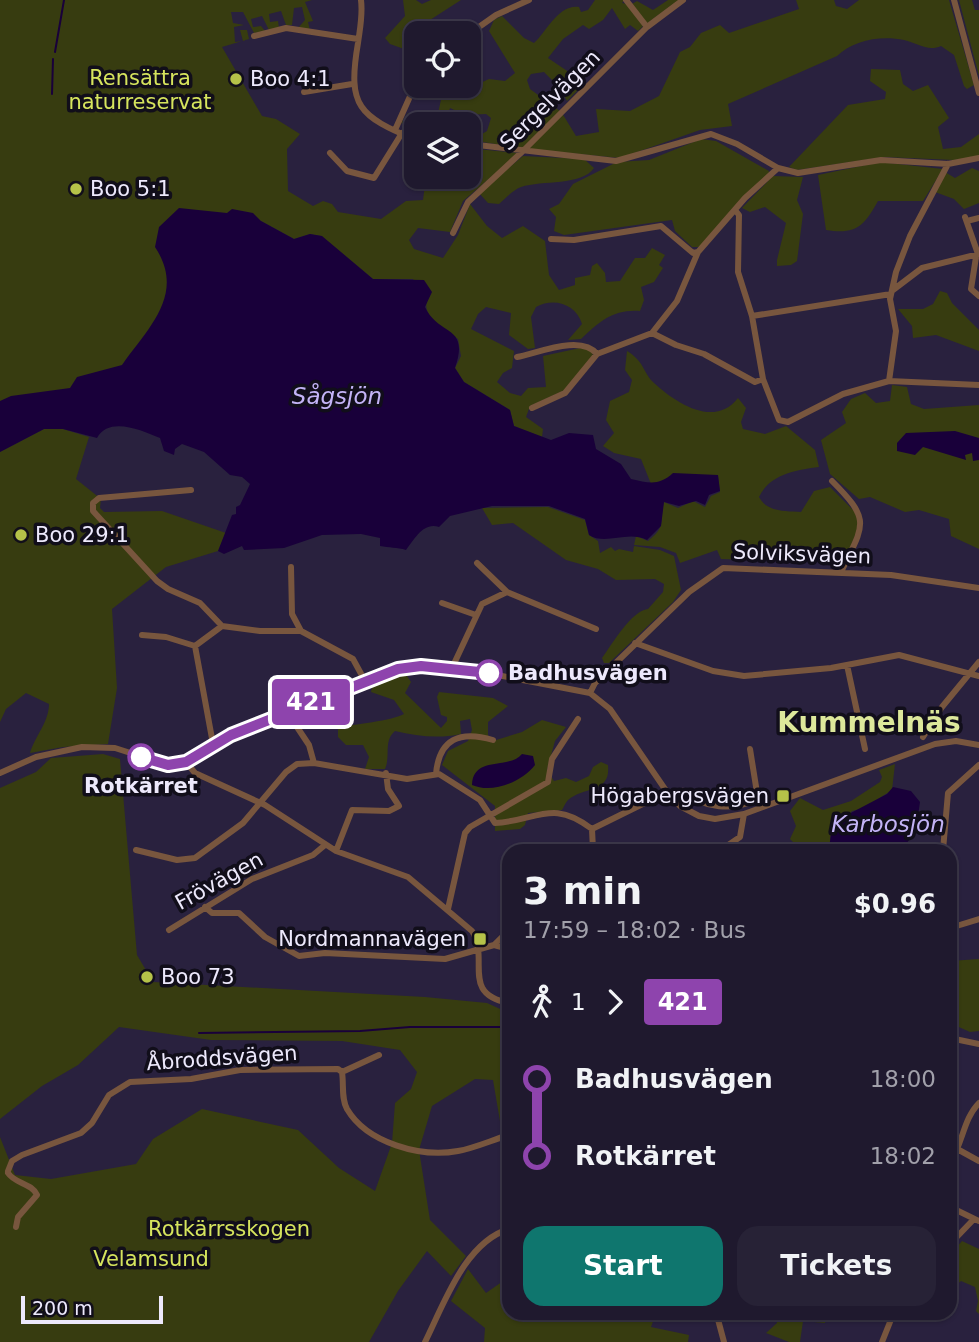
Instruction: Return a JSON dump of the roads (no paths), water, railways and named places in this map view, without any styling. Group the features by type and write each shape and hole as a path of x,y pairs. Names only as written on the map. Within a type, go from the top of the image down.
{"street":[{"path":"361,0 362,13 352,84 371,118 404,134"},
{"path":"481,26 496,15 529,0"},
{"path":"626,0 647,27"},
{"name":"Sergelvägen","path":"453,233 468,201 523,151 647,27 683,0"},
{"path":"954,0 979,93"},
{"path":"254,36 286,28 358,39"},
{"path":"304,92 352,84"},
{"path":"330,153 347,171 374,178 398,131 410,98"},
{"path":"481,146 617,161 698,135 710,134 729,140 778,168 798,173 881,160 948,164 979,158"},
{"path":"889,381 896,331 891,292 903,252 948,164"},
{"path":"532,408 565,393 597,354 652,333 677,301 698,252 735,210 778,168"},
{"path":"735,210 739,215 737,262 740,281 752,316 763,379 779,420 788,422 843,394 889,381 979,385"},
{"path":"979,218 966,219 978,255 971,289 979,296"},
{"path":"551,239 574,240 661,226 692,253 698,252"},
{"path":"752,316 891,292 922,268 978,255"},
{"path":"652,333 676,345 704,354 755,382 763,379"},
{"path":"517,357 576,345 589,347 597,354"},
{"path":"832,481 856,506 860,515 859,536 841,572"},
{"path":"191,490 99,498 93,503 93,511 157,581 168,589 200,603 222,626 260,631 301,631 353,659 365,681"},
{"path":"477,563 507,592 596,629"},
{"path":"291,567 292,614 301,631"},
{"name":"Solviksvägen","path":"590,694 595,683 635,643 703,580 723,568 905,576 979,587"},
{"path":"452,668 482,604 507,592"},
{"path":"442,603 476,615"},
{"path":"142,635 195,646 222,626"},
{"path":"635,643 713,671 744,676 847,665 899,655 975,675"},
{"path":"195,646 214,744"},
{"path":"923,737 942,707 975,675 979,662"},
{"path":"847,665 865,749"},
{"path":"0,773 44,755 82,747 115,748 168,765 186,762 214,744 287,712 365,681 410,667 452,668 590,694 616,717 667,792 680,806 699,816 715,819 744,814 935,744 956,741 979,745"},
{"path":"287,712 309,745 314,763"},
{"path":"448,909 465,833 489,815 548,782 552,758 578,719"},
{"path":"436,774 438,758 446,743 460,737 493,740"},
{"path":"750,749 759,808"},
{"path":"186,762 195,774 261,803 335,851 401,874 448,909 471,931 478,948 478,977 481,987 492,997 502,1001"},
{"path":"136,850 177,860 195,858 223,841 261,803 290,767 314,763 363,774 386,774 407,779 436,774 471,792 487,807 492,822 498,824 550,811 567,813 592,829"},
{"path":"944,844 948,793 979,765"},
{"path":"335,851 352,810 389,811 399,806 388,789 386,774"},
{"path":"683,791 698,802 718,806 736,806 758,799"},
{"path":"592,829 667,792"},
{"path":"730,844 740,837 744,814"},
{"path":"592,829 593,844"},
{"name":"Frövägen","path":"169,930 257,876 313,855 325,845"},
{"path":"205,907 212,912 242,915 265,937 299,956 325,953 445,959 478,948 494,945 502,947"},
{"path":"957,926 979,919"},
{"path":"494,945 502,937"},
{"path":"957,1039 979,1044"},
{"path":"379,1055 342,1072 348,1111 371,1132 394,1145 422,1151 449,1152 502,1137"},
{"name":"Åbroddsvägen","path":"16,1227 18,1217 37,1195 35,1190 12,1179 8,1172 12,1161 22,1154 81,1133 92,1123 109,1095 130,1082 191,1079 240,1070 338,1069 342,1072"},
{"path":"957,1153 971,1114 979,1103"},
{"path":"959,1150 979,1161"},
{"path":"957,1210 977,1220 957,1238"},
{"path":"425,1342 478,1248 494,1234 502,1231"},
{"path":"718,1320 724,1342"},
{"path":"882,1342 891,1320"}],"water":[{"name":"Sågsjön","path":"179,208 227,213 232,209 253,213 261,221 294,239 310,234 322,236 373,279 424,280 432,292 425,307 438,323 456,337 459,344 455,368 464,382 510,410 514,426 551,440 569,433 593,435 596,449 621,464 631,479 653,482 663,480 673,473 718,475 720,491 709,495 705,505 696,501 679,506 664,502 661,526 647,540 639,537 596,538 589,535 585,519 549,506 492,506 450,516 439,527 424,529 406,550 380,546 380,538 361,534 322,535 284,548 244,550 242,546 224,554 218,551 232,515 236,514 236,507 240,505 250,484 242,477 230,475 204,452 182,444 175,449 174,455 164,451 160,438 117,426 102,431 97,438 63,429 44,429 0,452 0,401 11,396 70,388 77,377 122,365 143,337 165,295 167,280 164,264 155,247 159,227"},
{"path":"955,431 979,438 979,460 973,461 972,453 965,455 966,460 923,447 915,455 897,451 897,443 906,433"},
{"path":"522,754 533,756 535,765 522,777 497,787 472,785 478,770 516,759"},
{"name":"Karbosjön","path":"893,787 911,791 920,802 916,830 906,844 830,844 831,833 845,816 887,794"}],"waterway":[{"path":"55,52 64,0"},
{"path":"52,94 53,59"},
{"path":"199,1033 502,1027"}],"place":[{"name":"Boo 4:1","path":"236,79"},
{"name":"Boo 5:1","path":"76,189"},
{"name":"Boo 29:1","path":"21,535"},
{"name":"Badhusvägen","path":"489,673"},
{"name":"Rotkärret","path":"141,757"},
{"name":"Högabergsvägen","path":"783,796"},
{"name":"Nordmannavägen","path":"480,939"},
{"name":"Boo 73","path":"147,977"}],"district":[{"name":"Kummelnäs","path":"869,722"}],"park label":[{"name":"Rensättra naturreservat","path":"140,90"},
{"name":"Rotkärrsskogen","path":"229,1229"},
{"name":"Velamsund","path":"151,1259"}]}
